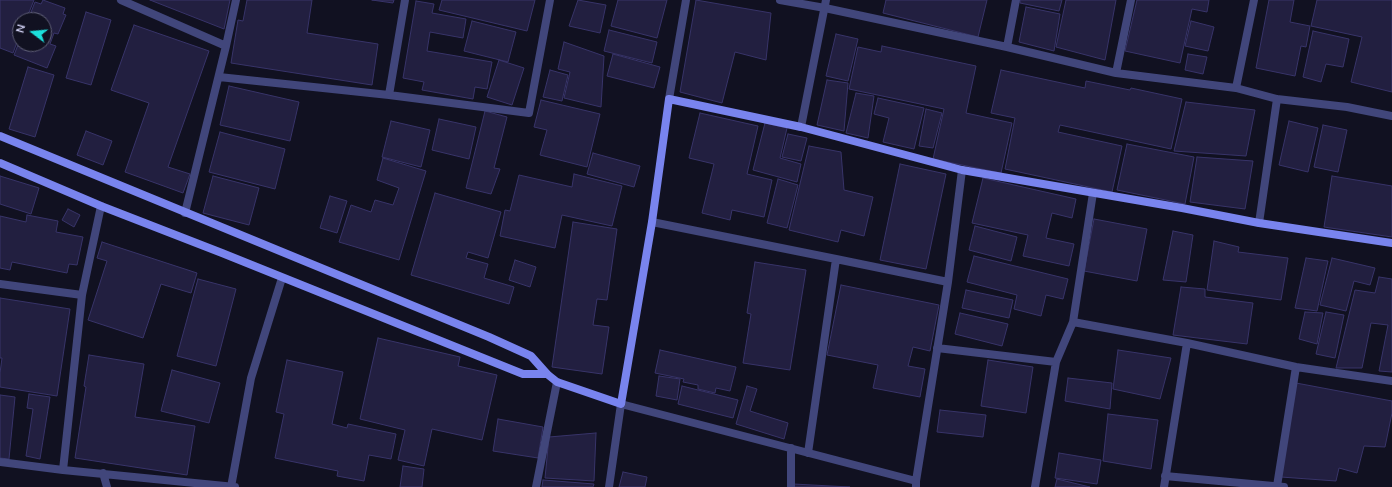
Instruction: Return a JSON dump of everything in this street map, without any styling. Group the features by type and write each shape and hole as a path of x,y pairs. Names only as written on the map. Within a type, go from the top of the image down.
{"street":[{"path":"121,0 226,46"},
{"path":"185,213 219,77 236,0"},
{"path":"389,95 405,0"},
{"path":"219,77 389,95 529,113 550,0"},
{"path":"609,487 621,404 652,222 669,99 686,0"},
{"path":"780,0 826,4 1116,73 1236,88 1277,99 1347,107 1392,116"},
{"path":"1007,47 1016,0"},
{"path":"1116,73 1131,0"},
{"path":"1236,88 1254,0"},
{"path":"801,127 826,4"},
{"path":"669,99 801,127 962,170 1259,223 1392,242"},
{"path":"1259,223 1277,99"},
{"path":"0,136 489,337 531,356 547,374 557,382 621,404 791,448 916,484 948,282 962,170"},
{"path":"0,163 101,206 523,374 547,374"},
{"path":"1035,487 1056,362 1073,322 1093,193"},
{"path":"63,470 82,295 101,206"},
{"path":"652,222 948,282"},
{"path":"808,453 836,259"},
{"path":"231,487 251,378 282,278"},
{"path":"0,284 82,295"},
{"path":"1073,322 1186,343 1296,367 1392,380"},
{"path":"1164,487 1186,343"},
{"path":"937,348 1056,362"},
{"path":"1165,476 1280,486 1296,367"},
{"path":"536,487 557,382"},
{"path":"791,448 791,487"},
{"path":"0,462 63,470 235,487"},
{"path":"102,473 107,487"}],"building":[{"path":"0,0 34,0 29,12 12,12 13,53 0,48"},
{"path":"43,0 65,8 63,14 66,15 58,34 54,33 52,38 52,12 31,12 35,2 41,4"},
{"path":"150,0 230,0 224,29"},
{"path":"247,0 312,0 307,33 378,44 372,85 231,63 238,20 243,21"},
{"path":"372,0 394,0 393,3"},
{"path":"442,0 535,0 527,31 439,10"},
{"path":"578,0 606,5 600,33 569,26"},
{"path":"618,0 667,0 657,38 611,26"},
{"path":"696,0 771,13 766,60 735,52 722,103 680,92"},
{"path":"886,0 987,0 978,37 883,13"},
{"path":"1020,0 1062,0 1059,11 1020,3"},
{"path":"1066,0 1116,0 1105,60 1056,47"},
{"path":"1137,0 1209,0 1207,12 1192,9 1180,63 1125,51"},
{"path":"1269,0 1294,0 1290,22 1310,26 1306,47 1301,46 1295,76 1256,68"},
{"path":"1317,0 1392,0 1392,92 1351,82 1362,37 1311,26"},
{"path":"416,1 434,4 432,13 466,19 463,38 430,32 427,51 492,62 487,89 475,87 473,99 422,90 424,82 403,78"},
{"path":"1026,7 1060,14 1054,51 1019,42"},
{"path":"86,12 111,20 91,85 66,78"},
{"path":"472,21 516,32 508,62 464,51"},
{"path":"1191,21 1214,27 1208,51 1185,46"},
{"path":"134,25 209,51 168,167 190,174 183,193 125,172 149,103 111,90"},
{"path":"609,30 657,42 652,63 604,51"},
{"path":"1313,31 1349,39 1343,67 1326,64 1321,82 1303,77"},
{"path":"836,34 858,39 848,81 826,76"},
{"path":"564,42 604,56 601,107 564,98 570,72 558,69"},
{"path":"52,45 56,46 47,68 14,55 15,52 52,52"},
{"path":"882,46 976,66 966,113 1012,123 1001,173 933,159 944,109 849,89 858,47 881,52"},
{"path":"613,54 660,67 654,88 607,76"},
{"path":"1188,54 1207,57 1203,74 1185,70"},
{"path":"499,60 524,68 512,105 487,97"},
{"path":"28,67 54,75 35,137 9,129"},
{"path":"550,70 568,75 562,101 543,97"},
{"path":"1001,70 1085,88 1086,81 1130,90 1131,88 1182,99 1171,149 1060,125 1058,132 1122,146 1112,192 1005,169 1015,118 991,113"},
{"path":"827,80 848,83 844,131 817,125"},
{"path":"229,86 299,102 290,141 220,125"},
{"path":"856,93 874,96 868,138 846,133"},
{"path":"878,98 924,108 914,149 883,142 889,118 874,114"},
{"path":"541,100 600,114 587,167 540,155 547,130 534,127"},
{"path":"1186,102 1255,110 1246,156 1174,151"},
{"path":"926,109 942,113 933,148 919,146"},
{"path":"485,111 507,117 494,168 500,169 491,194 466,188"},
{"path":"700,113 758,126 747,174 772,180 764,217 732,210 730,220 702,213 714,164 689,158"},
{"path":"439,119 476,127 469,159 432,150"},
{"path":"391,121 430,130 421,167 382,157"},
{"path":"1289,121 1318,128 1308,172 1279,165"},
{"path":"765,123 787,128 780,158 801,164 797,182 753,170"},
{"path":"1323,125 1347,130 1338,172 1314,167"},
{"path":"86,131 112,141 103,165 77,155"},
{"path":"220,132 285,149 275,189 209,172"},
{"path":"788,134 807,138 801,161 782,157"},
{"path":"1127,144 1194,157 1185,204 1117,190"},
{"path":"809,146 841,152 844,190 873,197 864,236 841,230 838,242 789,230"},
{"path":"593,153 640,166 634,187 587,174"},
{"path":"1197,157 1253,161 1245,209 1190,202"},
{"path":"383,158 426,171 399,260 339,242 351,205 371,212 375,200 393,205 399,188 377,180"},
{"path":"900,164 946,174 926,269 880,260"},
{"path":"574,174 622,186 612,226 562,215 555,248 500,236 505,210 510,211 519,175 572,187"},
{"path":"0,176 39,188 31,214 0,204"},
{"path":"213,176 259,188 249,225 203,213"},
{"path":"1332,176 1392,186 1392,237 1324,227"},
{"path":"983,178 1076,199 1072,218 1052,213 1046,238 1074,244 1069,266 1023,256 1028,235 972,223"},
{"path":"778,179 798,185 787,228 767,223"},
{"path":"435,193 501,212 488,258 468,252 466,258 488,264 484,278 514,287 509,304 411,275"},
{"path":"330,196 347,201 337,233 320,228"},
{"path":"68,209 80,215 74,227 62,220"},
{"path":"27,215 58,221 56,232 83,237 77,265 69,264 67,273 12,262 10,270 0,268 0,216 26,222"},
{"path":"1094,219 1147,229 1137,281 1084,271"},
{"path":"573,222 617,229 607,300 597,299 593,325 609,327 602,374 552,367"},
{"path":"975,226 1017,237 1011,261 969,250"},
{"path":"1173,231 1193,235 1186,282 1163,280"},
{"path":"1214,241 1239,247 1238,252 1288,258 1281,300 1207,290"},
{"path":"102,242 197,273 191,293 161,284 143,338 88,320 107,261 97,258"},
{"path":"974,256 1068,279 1063,299 1046,295 1041,316 1014,309 1017,295 967,282"},
{"path":"1306,258 1328,261 1317,311 1295,308"},
{"path":"1332,258 1375,268 1370,285 1354,281 1346,311 1320,305"},
{"path":"515,260 536,267 530,287 509,280"},
{"path":"755,262 806,270 790,370 743,363 751,314 747,313"},
{"path":"1379,277 1392,279 1392,372 1379,371 1388,325 1371,323 1362,368 1336,368 1355,290 1375,293"},
{"path":"198,279 236,289 216,366 177,356"},
{"path":"841,285 939,305 930,351 913,347 908,366 925,369 920,397 873,388 878,365 827,355"},
{"path":"1181,287 1205,289 1205,297 1253,303 1247,344 1173,335"},
{"path":"966,290 1013,300 1009,318 962,308"},
{"path":"0,298 70,309 57,396 0,387 2,358 0,358"},
{"path":"1305,312 1323,313 1317,344 1299,339"},
{"path":"1326,312 1344,315 1335,358 1316,354"},
{"path":"960,313 1008,324 1002,346 955,334"},
{"path":"378,338 460,357 458,366 497,375 482,440 432,429 424,466 398,460 405,430 360,419"},
{"path":"660,350 736,367 730,391 716,388 715,393 698,389 698,385 683,382 684,379 655,373"},
{"path":"1118,350 1171,358 1160,399 1113,389"},
{"path":"89,355 144,364 135,417 195,426 187,475 75,458 86,387 84,386"},
{"path":"287,360 343,372 332,424 347,428 348,424 396,434 391,459 369,455 364,481 337,476 338,471 275,458 284,414 276,412"},
{"path":"988,360 1033,367 1026,413 981,406"},
{"path":"172,370 220,383 209,423 161,411"},
{"path":"659,376 680,379 677,400 656,396"},
{"path":"1068,378 1112,383 1110,409 1065,401"},
{"path":"1296,383 1392,401 1392,413 1385,447 1364,446 1357,473 1339,468 1336,481 1281,477"},
{"path":"682,386 738,400 733,418 678,404"},
{"path":"747,386 757,389 750,411 788,423 784,439 736,424"},
{"path":"29,394 50,397 40,459 26,456 33,409 27,408"},
{"path":"0,395 15,397 9,459 0,458"},
{"path":"940,410 986,415 983,437 937,432"},
{"path":"1108,414 1158,420 1151,469 1103,461"},
{"path":"498,419 543,427 538,458 493,451"},
{"path":"596,433 594,481 545,478 549,437"},
{"path":"1059,453 1101,460 1097,484 1055,478"},
{"path":"403,466 424,469 422,487 400,487"},
{"path":"623,472 647,477 645,487 619,487"},
{"path":"1057,479 1090,487 1055,487"},
{"path":"543,480 594,484 593,487 542,487"},
{"path":"793,484 850,487 793,487"}]}
